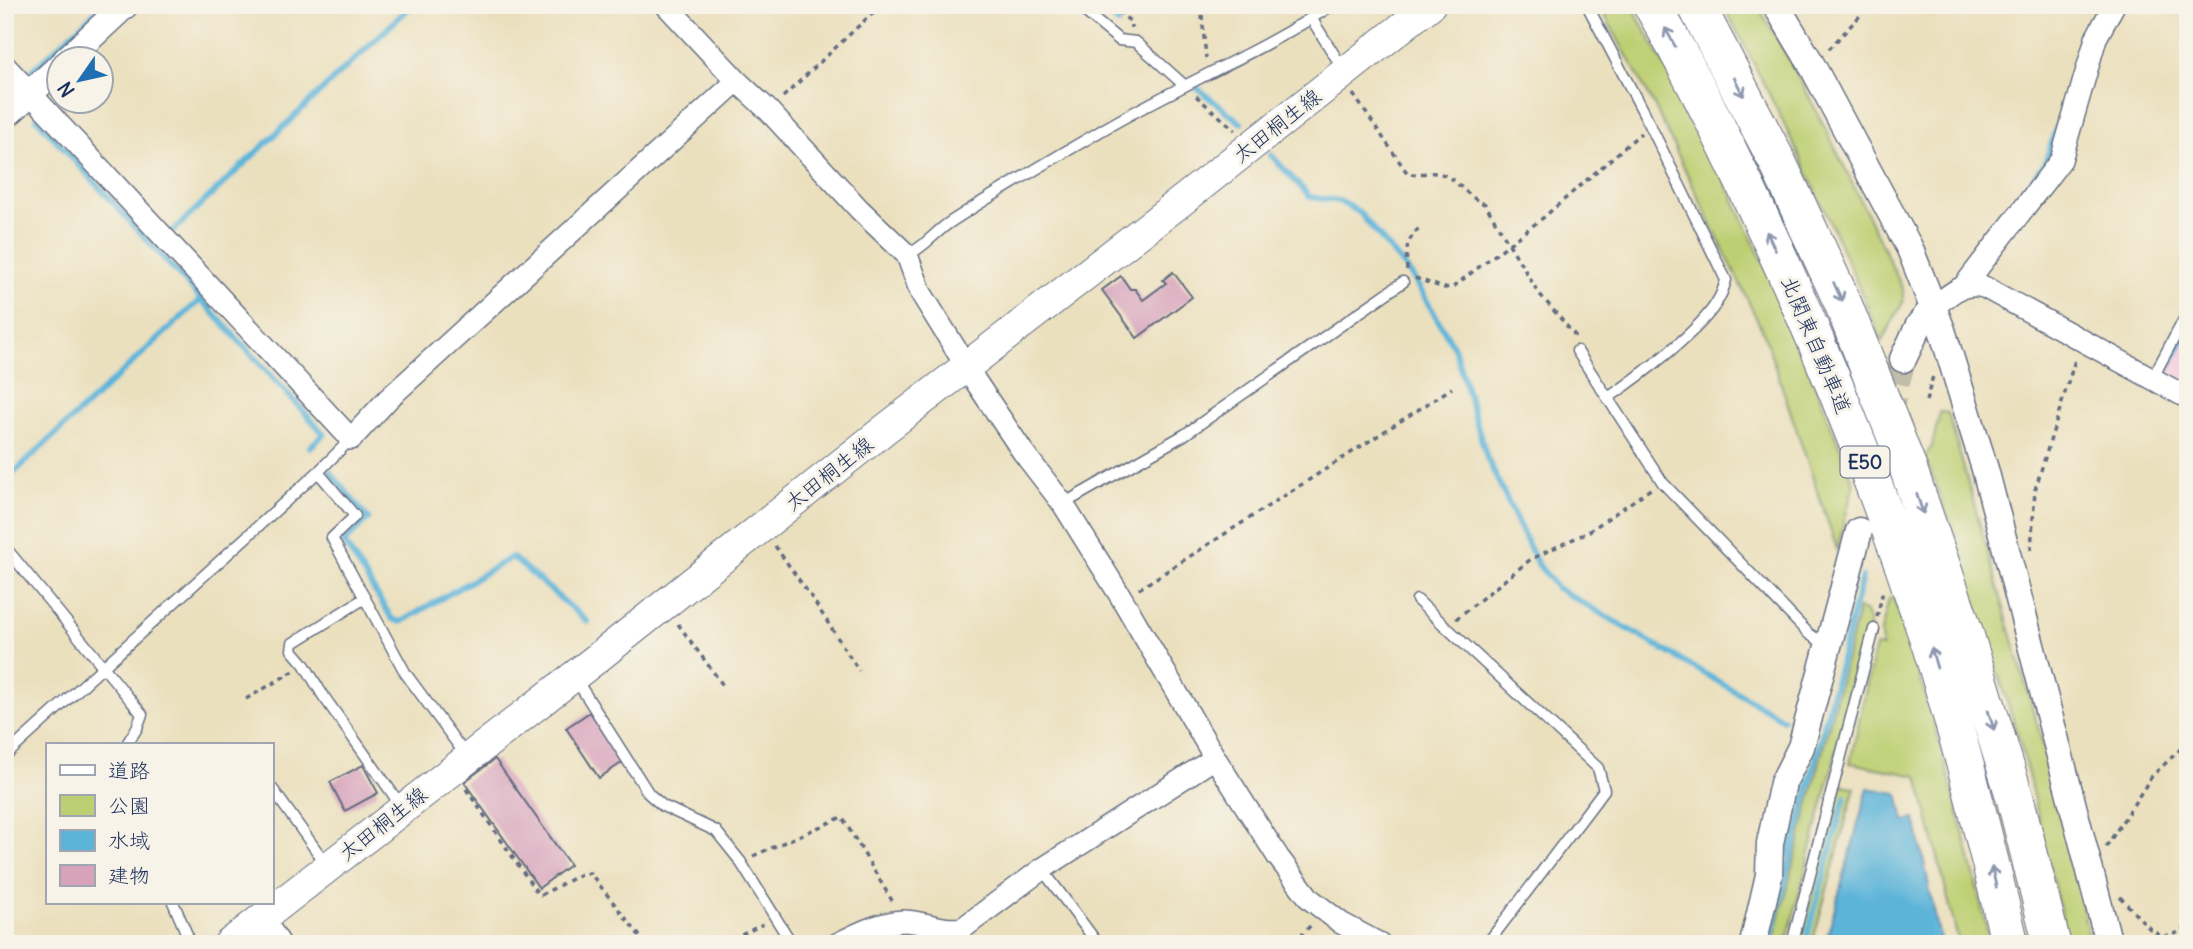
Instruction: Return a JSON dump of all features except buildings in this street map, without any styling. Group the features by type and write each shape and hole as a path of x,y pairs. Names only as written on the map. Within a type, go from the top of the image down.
{"highway":[{"name":"北関東自動車道","path":"1652,5 1742,178 1806,317 1877,492 1929,642 1978,809 2010,944"},
{"name":"北関東自動車道","path":"1696,5 1777,161 1842,301 1907,465 1963,628 2015,798 2052,944"}],"main road":[{"name":"太田桐生線","path":"229,944 967,367 1346,79 1430,5"}],"street":[{"path":"81,46 125,5"},
{"path":"666,5 859,209 907,255 921,293 1023,452 1063,504 1215,758 1278,857 1310,899 1341,923 1380,944"},
{"path":"1776,5 1809,60 1910,249 1933,308 1985,469 2109,944"},
{"path":"1903,359 1919,325 1933,308 1964,286 2061,160 2096,38 2114,5"},
{"path":"5,66 351,439 388,399 737,81"},
{"path":"5,116 46,79"},
{"path":"1964,286 1984,286 2188,398"},
{"path":"1753,944 1769,875 1770,843 1783,783 1801,747 1858,531"},
{"path":"836,944 868,929 904,921 953,930 962,928 1042,869 1215,758"},
{"path":"262,917 280,944"}],"lane":[{"path":"1077,5 1119,40 1136,42 1184,85"},
{"path":"907,255 917,251 947,224 1094,135 1184,85 1211,74 1332,5"},
{"path":"1587,5 1726,280 1718,302 1690,331 1634,380 1608,398"},
{"path":"1311,18 1346,79"},
{"path":"1063,504 1184,435 1403,282"},
{"path":"2153,377 2188,312"},
{"path":"1578,350 1662,481 1809,634 1829,647"},
{"path":"5,756 351,439"},
{"path":"318,472 355,516 332,538 388,646 459,746 462,764"},
{"path":"5,547 142,714 128,743"},
{"path":"365,598 293,643 292,650 403,808"},
{"path":"1417,600 1598,768 1604,790 1487,944"},
{"path":"1792,944 1874,629"},
{"path":"573,676 655,801 716,831 740,861 792,944"},
{"path":"273,790 328,866"},
{"path":"1042,869 1098,944"},
{"path":"174,904 191,944"}],"path":[{"path":"769,111 881,5"},
{"path":"1110,5 1131,22 1128,41"},
{"path":"1201,5 1207,66 1211,74"},
{"path":"1809,60 1833,46 1870,5"},
{"path":"1346,79 1408,174 1437,173 1449,178 1474,200 1485,204 1538,292 1574,332 1579,340 1578,350"},
{"path":"1184,85 1242,136"},
{"path":"1422,225 1406,245 1407,279 1417,278 1444,288 1453,287 1508,246 1651,127"},
{"path":"2031,554 2035,490 2082,339"},
{"path":"1121,597 1142,588 1452,388"},
{"path":"1446,627 1539,553 1588,532 1662,481"},
{"path":"761,528 812,598 859,671"},
{"path":"1874,629 1883,590"},
{"path":"665,605 725,688"},
{"path":"246,699 304,664"},
{"path":"2104,855 2106,847 2152,776 2188,742"},
{"path":"462,764 536,891 541,895 581,874 590,873 646,944"},
{"path":"740,861 842,817 904,921"},
{"path":"2112,889 2149,929 2162,937 2188,926"},
{"path":"1293,944 1325,911"},
{"path":"724,944 776,917"}],"shaded area":[{"path":"2188,337 2188,386 2168,375"}],"green space":[{"path":"1599,5 1631,5 1701,130 1787,313 1854,484 1837,549 1764,334 1654,105"},
{"path":"1723,5 1757,5 1816,109 1903,289 1903,302 1882,341 1807,171"},
{"path":"1940,412 1948,413 2065,822 2090,944 2068,944 2022,749 1954,533 1925,457 1932,446"},
{"path":"1893,597 1947,769 1990,944 1959,944 1918,776 1850,763 1875,647 1882,647 1881,632 1889,598"},
{"path":"1859,608 1866,612 1870,623 1786,944 1773,944"},
{"path":"1840,785 1855,787 1812,944 1799,944"}],"water":[{"path":"1868,788 1898,793 1904,821 1915,819 1941,944 1825,944"}],"waterway":[{"path":"33,70 103,5"},
{"path":"169,235 412,5"},
{"path":"1097,5 1118,23"},
{"path":"1966,259 1986,241 2045,163 2087,35"},
{"path":"1197,88 1241,123"},
{"path":"5,97 11,92"},
{"path":"37,119 324,434 310,447"},
{"path":"1271,155 1310,197 1339,201 1359,212 1412,276 1454,347 1487,458 1537,563 1557,588 1783,719"},
{"path":"5,481 201,299"},
{"path":"2166,372 2188,331"},
{"path":"330,472 368,519 344,542 392,619 401,622 512,557 588,622"},
{"path":"1769,944 1862,577"},
{"path":"1790,854 1792,821 1804,776"},
{"path":"1805,944 1845,797"}],"tunnel":[{"path":"1887,421 1903,359"}]}
